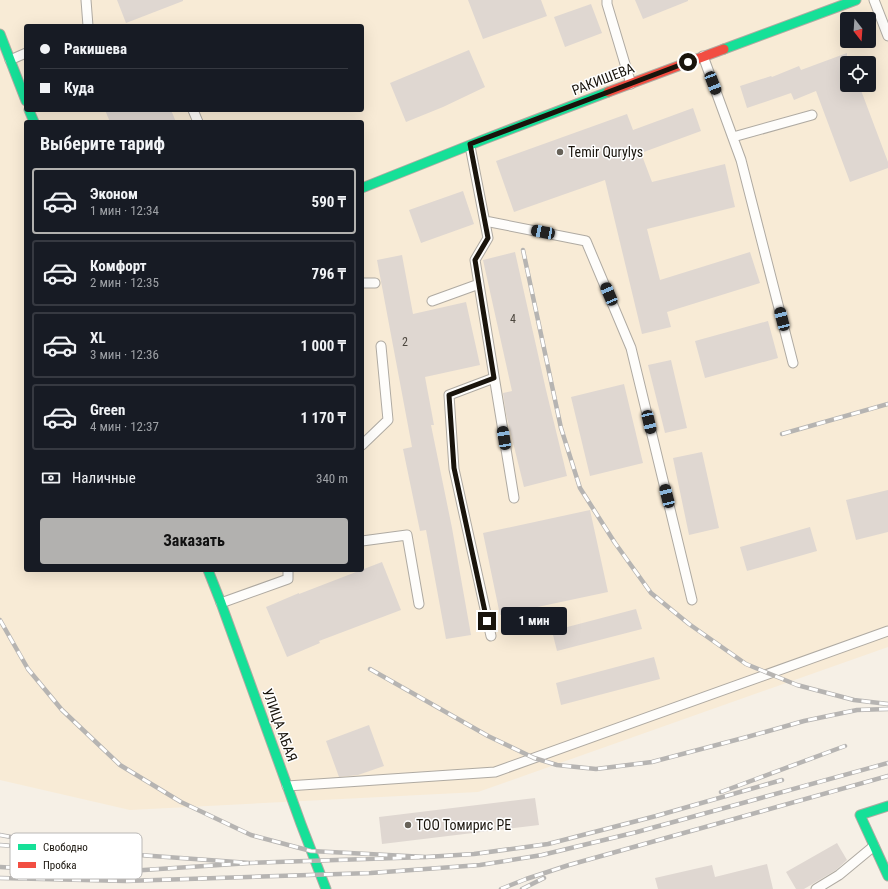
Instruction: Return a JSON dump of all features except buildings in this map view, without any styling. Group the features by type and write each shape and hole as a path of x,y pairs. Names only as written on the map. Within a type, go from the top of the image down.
{"street":[{"name":"РАКИШЕВА","path":"364,187 470,144 856,0"},
{"path":"0,34 24,96"},
{"name":"УЛИЦА АБАЯ","path":"209,572 326,889"},
{"path":"888,806 860,815 888,876"}],"lane":[{"path":"86,0 88,24"},
{"path":"607,0 631,84"},
{"path":"874,0 888,36"},
{"path":"10,60 24,54"},
{"path":"703,56 741,160 793,363"},
{"path":"733,137 812,115"},
{"path":"470,144 488,238 475,260 514,498"},
{"path":"485,221 586,241 631,348 692,600"},
{"path":"364,283 375,283"},
{"path":"432,301 479,284"},
{"path":"364,443 388,420 381,346"},
{"path":"491,636 454,468 449,395 494,378"},
{"path":"364,541 407,535 419,604"},
{"path":"221,603 288,579 288,572"},
{"path":"287,786 495,772 888,631"},
{"path":"816,889 838,875 874,846"}],"shaded area":[{"path":"0,0 888,0 888,647 478,792 130,810 0,780"}],"railway":[{"path":"523,250 561,428 580,488 615,543 651,593 689,624 746,664 797,685 854,700 888,704"},
{"path":"782,434 888,404"},
{"path":"0,620 28,669 62,710 120,765 181,802 251,835 311,851 426,857 250,863"},
{"path":"370,669 488,736 534,758 557,765 596,769 652,762 804,721 857,710 888,709"},
{"path":"721,792 845,746"},
{"path":"42,879 126,881 371,873 480,865 542,855 637,832 888,763"},
{"path":"501,889 569,865 888,776"},
{"path":"426,857 474,854 548,844 656,816 782,780"},
{"path":"0,835 10,837"},
{"path":"0,845 10,846"},
{"path":"142,855 250,863 142,870"},
{"path":"0,867 10,868"},
{"path":"0,878 10,878"},
{"path":"522,889 544,878"}],"traffic: fast":[{"path":"724,49 856,0"},
{"path":"0,34 24,96"},
{"path":"364,187 608,92"},
{"path":"30,112 33,120"},
{"path":"209,572 326,889"},
{"path":"888,806 860,815 888,876"}],"traffic: jam":[{"path":"608,92 724,49"}],"place":[{"name":"Temir Qurylys","path":"560,152"},
{"name":"ТОО Томирис РЕ","path":"408,825"}],"route":[{"path":"487,621 454,468 449,395 494,378 475,260 488,238 470,144 688,62"}]}
